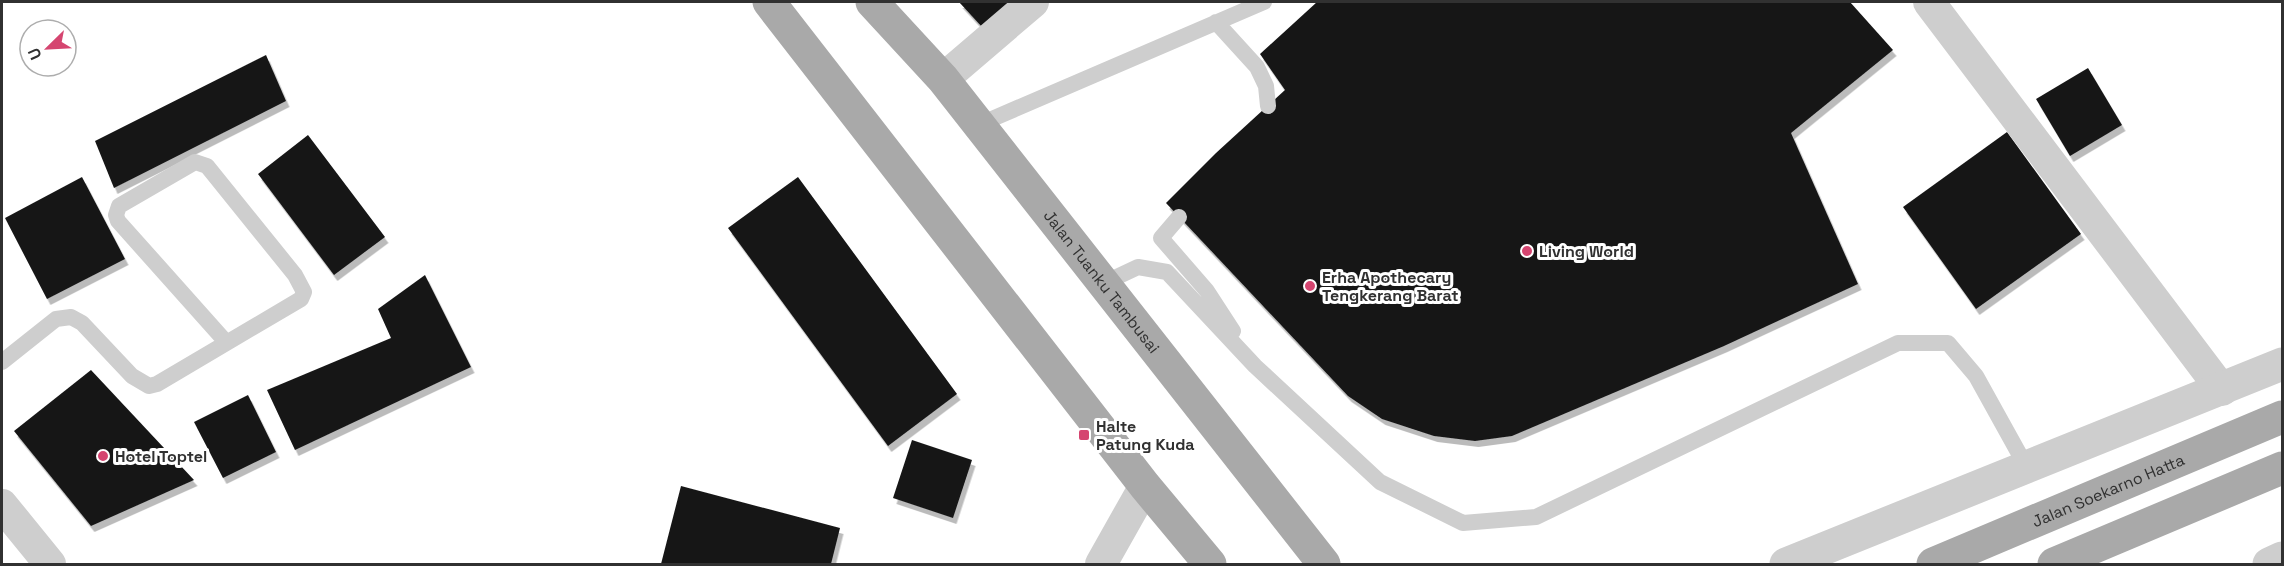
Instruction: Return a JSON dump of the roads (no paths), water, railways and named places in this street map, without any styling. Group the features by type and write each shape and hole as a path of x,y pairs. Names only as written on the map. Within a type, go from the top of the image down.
{"main road":[{"path":"769,2 1145,486 1210,564"},
{"name":"Jalan Tuanku Tambusai","path":"872,2 943,79 1324,564"},
{"name":"Jalan Soekarno Hatta","path":"1934,564 2283,417"},
{"path":"2054,564 2283,468"}],"street":[{"path":"943,79 1033,2"},
{"path":"1929,2 2222,390"},
{"path":"1786,564 2283,364"},
{"path":"1101,564 1145,486"},
{"path":"2,505 50,564"},
{"path":"2269,564 2283,558"}],"lane":[{"path":"978,124 1264,2"},
{"path":"1216,22 1257,67 1266,86 1268,106"},
{"path":"2,362 45,326 56,319 71,317 82,323 132,376 149,386 157,384 301,299 304,292 295,275 207,166 195,162 119,206 116,214 118,221 226,342"},
{"path":"1179,218 1161,238 1207,291 1256,366"},
{"path":"1104,284 1138,267 1167,272 1256,366 1380,482 1463,523 1536,517 1898,343 1948,343 1976,376 2027,468"}],"place":[{"name":"Living World","path":"1527,251"},
{"name":"Erha Apothecary Tengkerang Barat","path":"1310,286"},
{"name":"Halte Patung Kuda","path":"1084,435"},
{"name":"Hotel Toptel","path":"103,456"}]}
